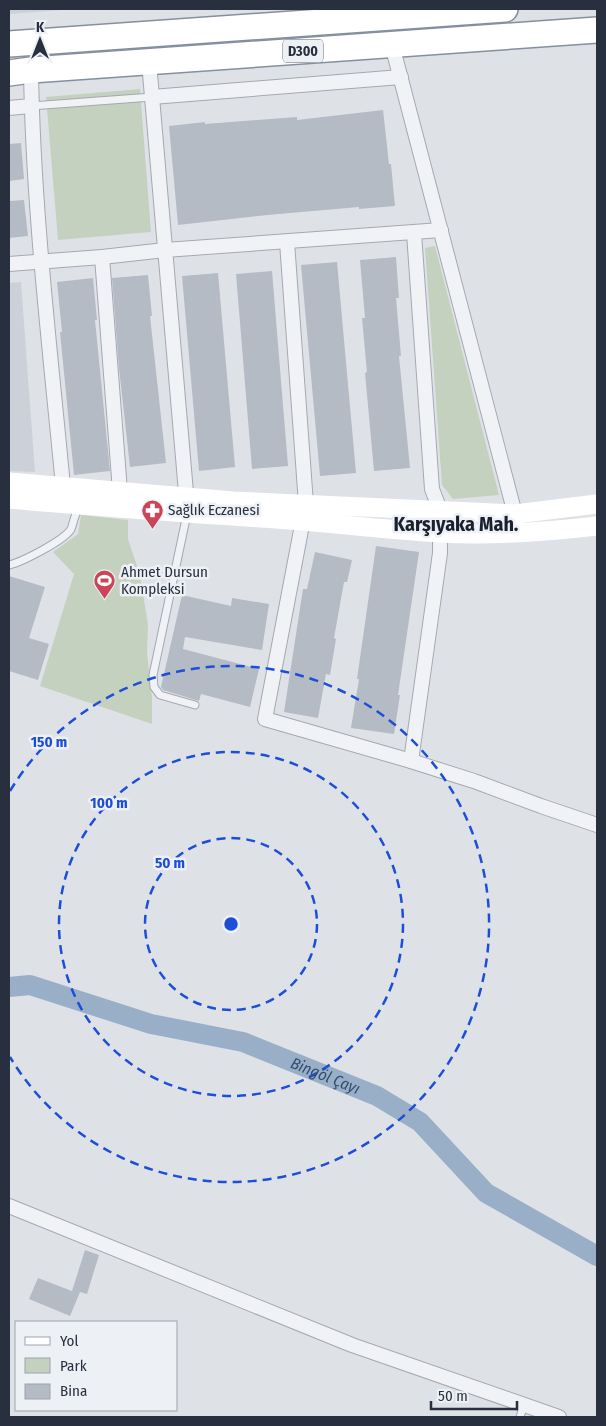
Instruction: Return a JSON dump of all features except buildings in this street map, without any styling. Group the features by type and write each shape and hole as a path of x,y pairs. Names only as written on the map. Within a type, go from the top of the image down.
{"highway":[{"name":"D300","path":"9,44 445,11 505,9"},
{"name":"D300","path":"20,72 597,30"}],"street":[{"path":"392,45 514,514"},
{"path":"149,62 187,505"},
{"path":"20,72 31,106 42,262 63,486 69,504"},
{"path":"152,97 401,77"},
{"path":"9,108 31,106"},
{"path":"9,264 165,250 441,230"},
{"path":"411,761 440,553 440,510 432,489 414,233"},
{"path":"287,242 305,513 264,719 411,761 597,824"},
{"path":"102,257 120,492"},
{"path":"9,482 120,492 187,505"},
{"path":"9,499 69,504 187,505 305,513 440,533 496,534 551,532 597,526"},
{"path":"305,513 440,510 514,514 597,504"},
{"path":"9,1206 352,1345 522,1411 559,1417"}],"lane":[{"path":"31,106 152,97"},
{"path":"9,565 56,542 70,530 76,514 69,504"},
{"path":"187,505 153,674 154,687 160,696 195,705"}],"shaded area":[{"path":"9,9 76,9 9,14"},
{"path":"21,282 35,472 9,471 9,283"}],"green space":[{"path":"140,89 151,232 58,240 46,97"},
{"path":"435,246 499,495 453,499 442,485 425,248"},
{"name":"Ahmet Dursun Kompleksi","path":"81,515 128,520 128,539 140,575 148,625 147,653 152,697 152,724 40,686 74,574 53,552 78,534"}],"waterway":[{"name":"Bingöl Çayı","path":"9,987 30,985 151,1024 243,1042 377,1096 420,1122 486,1193 597,1256"}],"place":[{"name":"Sağlık Eczanesi","path":"152,529"},
{"name":"Ahmet Dursun Kompleksi","path":"105,600"}],"district":[{"name":"Karşıyaka Mah.","path":"456,524"}]}
